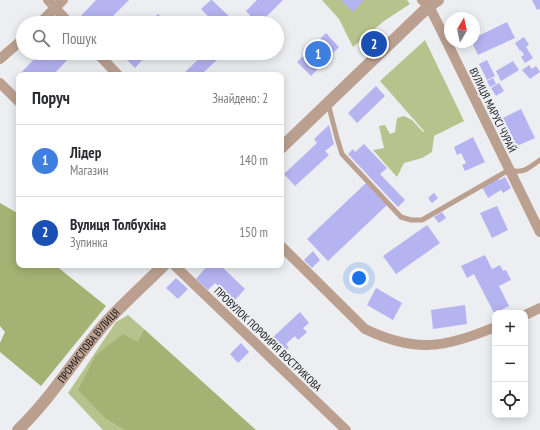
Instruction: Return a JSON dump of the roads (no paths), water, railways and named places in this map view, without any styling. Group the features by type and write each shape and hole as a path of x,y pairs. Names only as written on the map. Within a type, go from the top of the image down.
{"street":[{"path":"48,0 62,16"},
{"path":"47,16 63,0"},
{"path":"284,145 430,2"},
{"name":"ВУЛИЦЯ МАРУСІ ЧУРАЙ","path":"430,2 509,170 540,232"},
{"path":"0,59 16,45"},
{"path":"104,60 115,72"},
{"path":"0,83 16,99"},
{"path":"284,249 365,329 380,336 397,342 414,345 449,344 466,340 492,328"},
{"name":"ПРОМИСЛОВА ВУЛИЦЯ","path":"18,430 34,414 109,319 161,268"},
{"name":"ПРОВУЛОК ПОРФИРІЯ ВОСТРИКОВА","path":"177,268 346,430"},
{"path":"528,314 540,308"}],"lane":[{"path":"328,103 342,154 401,217 411,220 422,220 509,170 517,172 524,171 540,160"}],"place":[{"name":"Вулиця Толбухіна","path":"374,44"},
{"name":"Лідер","path":"318,54"}]}
